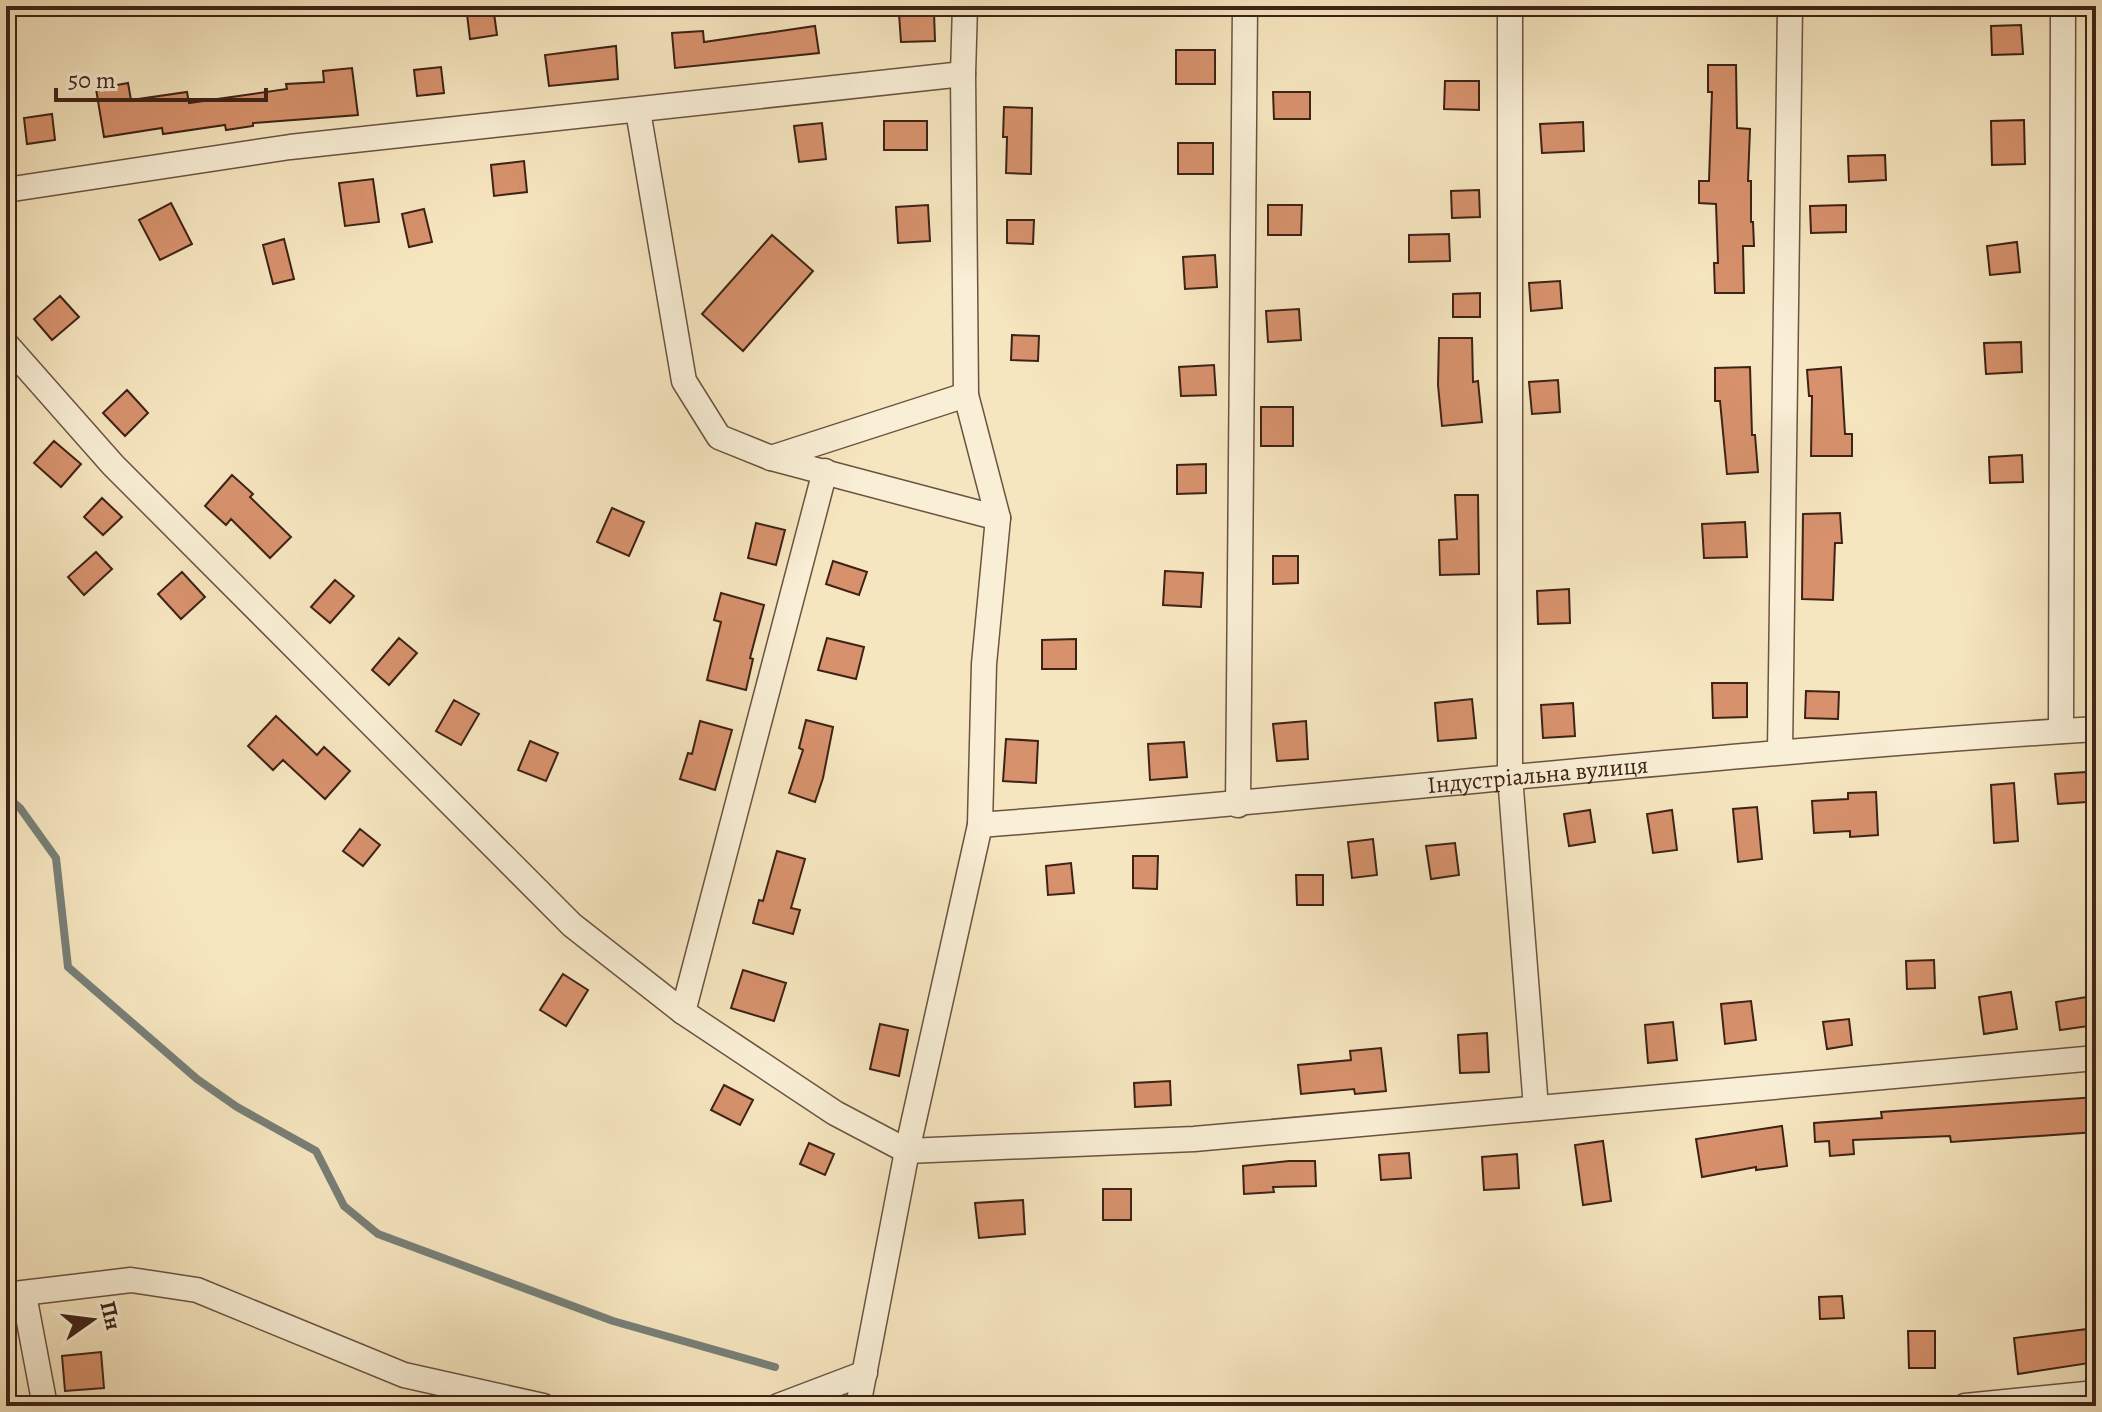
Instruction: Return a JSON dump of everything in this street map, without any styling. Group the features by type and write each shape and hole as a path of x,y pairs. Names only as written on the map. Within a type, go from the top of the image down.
{"street":[{"path":"858,1406 907,1151 980,825 984,664 998,518 966,395 965,6"},
{"path":"1238,805 1245,6"},
{"path":"1510,6 1510,776 1536,1108"},
{"path":"1780,752 1790,6"},
{"path":"2061,731 2063,6"},
{"path":"6,190 290,147 963,74"},
{"path":"638,111 684,381 719,437 771,458 998,518"},
{"path":"6,344 113,465 572,925 683,1012 835,1113 907,1151 1194,1139 2096,1058"},
{"path":"771,458 966,395"},
{"path":"683,1012 825,471"},
{"name":"Індустріальна вулиця","path":"980,825 1238,805 1780,752 2096,729"},
{"path":"45,1406 15,1295 131,1280 197,1290 404,1375 543,1406"},
{"path":"778,1406 865,1373"},
{"path":"1965,1406 2096,1393"}],"building":[{"path":"466,6 493,6 497,35 470,39"},
{"path":"934,12 935,41 901,42 899,14"},
{"path":"2021,25 2023,54 1992,55 1991,26"},
{"path":"815,26 819,53 675,68 672,33 703,31 704,42"},
{"path":"616,46 618,79 549,86 545,55"},
{"path":"1176,50 1215,50 1215,84 1176,84"},
{"path":"1708,65 1736,65 1737,128 1750,129 1748,181 1751,181 1754,246 1743,246 1744,293 1715,293 1714,263 1718,263 1716,204 1699,203 1699,181 1709,181 1712,92 1708,92"},
{"path":"441,67 444,93 417,96 414,70"},
{"path":"352,68 358,115 253,123 253,126 226,130 225,125 163,134 162,128 104,137 96,89 128,83 131,100 187,92 189,103 287,89 286,84 324,82 323,71"},
{"path":"1445,81 1479,81 1479,110 1444,109"},
{"path":"1273,92 1310,92 1310,119 1274,119"},
{"path":"1004,107 1032,108 1031,174 1006,173"},
{"path":"52,114 55,140 27,144 24,118"},
{"path":"2024,120 2025,164 1992,165 1991,121"},
{"path":"884,121 927,121 927,150 884,150"},
{"path":"1583,122 1584,151 1542,153 1540,124"},
{"path":"822,123 826,159 799,162 794,126"},
{"path":"1178,143 1213,143 1213,174 1178,174"},
{"path":"1885,155 1886,180 1849,182 1848,156"},
{"path":"524,161 527,192 494,196 491,165"},
{"path":"373,179 379,222 345,226 339,183"},
{"path":"1479,190 1480,217 1452,218 1451,191"},
{"path":"171,203 192,244 160,260 139,220"},
{"path":"928,205 930,241 898,243 896,207"},
{"path":"1268,205 1302,205 1301,235 1268,235"},
{"path":"1846,205 1846,232 1811,233 1810,206"},
{"path":"424,209 432,242 409,247 402,214"},
{"path":"1007,220 1034,220 1033,244 1007,243"},
{"path":"1449,234 1450,261 1409,262 1409,235"},
{"path":"772,235 813,271 743,351 702,314"},
{"path":"284,239 294,279 273,284 263,245"},
{"path":"2017,242 2020,272 1990,275 1987,246"},
{"path":"1215,255 1217,287 1185,289 1183,257"},
{"path":"1560,281 1562,308 1531,311 1529,283"},
{"path":"1480,293 1480,317 1453,317 1453,294"},
{"path":"60,296 79,317 52,340 34,319"},
{"path":"1299,309 1301,340 1268,342 1266,311"},
{"path":"1012,335 1039,336 1038,361 1011,360"},
{"path":"1439,338 1472,338 1473,382 1478,381 1482,422 1442,426 1438,385"},
{"path":"2021,342 2022,372 1986,374 1984,343"},
{"path":"1214,365 1216,395 1181,396 1179,367"},
{"path":"1750,367 1752,435 1755,435 1758,472 1727,474 1720,401 1715,401 1715,368"},
{"path":"1841,367 1845,434 1852,434 1852,456 1811,456 1812,396 1809,396 1807,370"},
{"path":"1558,380 1560,412 1532,414 1529,382"},
{"path":"127,390 148,413 125,436 103,413"},
{"path":"1261,407 1293,407 1293,446 1261,446"},
{"path":"54,441 81,464 61,487 34,463"},
{"path":"2022,455 2023,482 1990,483 1989,457"},
{"path":"1206,464 1206,493 1177,494 1177,465"},
{"path":"232,475 291,537 270,558 231,519 226,525 205,506"},
{"path":"1455,495 1478,495 1479,574 1440,575 1439,540 1457,539"},
{"path":"102,498 122,517 103,535 84,517"},
{"path":"612,508 644,522 629,556 597,542"},
{"path":"1840,513 1842,543 1835,543 1833,600 1802,599 1803,514"},
{"path":"1745,522 1747,557 1704,558 1702,524"},
{"path":"756,523 785,530 776,565 748,558"},
{"path":"96,552 112,569 84,595 68,577"},
{"path":"1273,556 1298,556 1298,583 1273,584"},
{"path":"833,561 867,572 859,595 826,584"},
{"path":"1165,571 1203,573 1201,607 1163,605"},
{"path":"182,572 205,597 181,619 158,594"},
{"path":"335,580 354,596 330,623 311,607"},
{"path":"1569,589 1570,623 1538,624 1537,591"},
{"path":"721,593 764,605 750,658 753,659 746,690 707,680 721,622 714,620"},
{"path":"399,638 417,653 389,685 372,670"},
{"path":"827,638 864,647 856,679 818,670"},
{"path":"1076,639 1076,669 1042,669 1042,640"},
{"path":"1712,683 1747,683 1747,717 1713,718"},
{"path":"1806,691 1839,692 1838,719 1805,718"},
{"path":"1472,699 1476,738 1438,741 1435,703"},
{"path":"454,700 479,714 461,745 436,731"},
{"path":"1573,703 1575,736 1543,738 1541,705"},
{"path":"276,716 317,755 324,747 350,771 325,799 283,760 273,770 248,746"},
{"path":"806,720 833,727 815,802 789,793 803,750 799,748"},
{"path":"700,721 732,730 715,790 680,779 688,753 692,754"},
{"path":"1306,721 1308,759 1277,761 1273,724"},
{"path":"1006,739 1038,741 1036,783 1003,781"},
{"path":"530,741 558,753 546,781 518,770"},
{"path":"1184,742 1187,777 1150,780 1148,744"},
{"path":"2086,772 2087,802 2058,804 2055,774"},
{"path":"2014,783 2018,841 1994,843 1991,785"},
{"path":"1876,792 1878,835 1850,837 1850,831 1814,833 1812,801 1848,799 1848,793"},
{"path":"1757,807 1762,859 1738,862 1733,809"},
{"path":"1590,810 1595,842 1569,846 1564,814"},
{"path":"1672,810 1677,850 1653,853 1647,814"},
{"path":"360,829 380,845 363,866 343,851"},
{"path":"1373,839 1377,875 1352,878 1348,842"},
{"path":"1455,843 1459,875 1431,879 1426,846"},
{"path":"777,851 805,859 791,908 800,910 793,934 753,923 759,900 763,901"},
{"path":"1133,856 1158,856 1157,889 1133,888"},
{"path":"1071,863 1074,893 1048,895 1046,866"},
{"path":"1296,875 1323,875 1323,905 1297,905"},
{"path":"1934,960 1935,988 1907,989 1906,961"},
{"path":"743,970 786,983 774,1021 731,1008"},
{"path":"563,974 588,990 566,1026 540,1010"},
{"path":"2011,992 2017,1029 1984,1034 1979,997"},
{"path":"2093,996 2096,1025 2060,1030 2056,1002"},
{"path":"1751,1001 1756,1040 1725,1044 1721,1004"},
{"path":"1849,1019 1852,1045 1827,1049 1823,1022"},
{"path":"1673,1022 1677,1060 1648,1063 1645,1025"},
{"path":"880,1024 908,1030 899,1076 870,1069"},
{"path":"1487,1033 1489,1072 1460,1073 1458,1035"},
{"path":"1381,1048 1386,1091 1355,1094 1354,1089 1301,1094 1298,1065 1351,1060 1350,1051"},
{"path":"1170,1081 1171,1105 1135,1107 1134,1083"},
{"path":"724,1085 753,1100 740,1125 711,1110"},
{"path":"2096,1097 2096,1132 1951,1142 1950,1136 1853,1140 1854,1154 1830,1156 1829,1141 1815,1142 1814,1123 1882,1118 1881,1112"},
{"path":"1782,1126 1787,1166 1756,1170 1756,1167 1702,1177 1696,1139"},
{"path":"1603,1141 1611,1201 1583,1205 1575,1145"},
{"path":"809,1143 834,1154 825,1175 800,1164"},
{"path":"1409,1153 1411,1178 1381,1180 1379,1155"},
{"path":"1517,1154 1519,1188 1484,1190 1482,1157"},
{"path":"1315,1161 1316,1186 1273,1187 1274,1192 1244,1194 1243,1166"},
{"path":"1103,1189 1131,1189 1131,1220 1103,1220"},
{"path":"1023,1200 1025,1234 979,1238 975,1203"},
{"path":"1842,1296 1844,1318 1820,1319 1819,1297"},
{"path":"2096,1328 2096,1362 2018,1374 2014,1338"},
{"path":"1908,1331 1935,1331 1935,1368 1909,1368"},
{"path":"101,1352 104,1388 65,1391 62,1356"}],"waterway":[{"path":"6,796 20,808 56,858 68,967 197,1079 237,1107 316,1151 344,1206 378,1234 613,1321 775,1367"}]}
